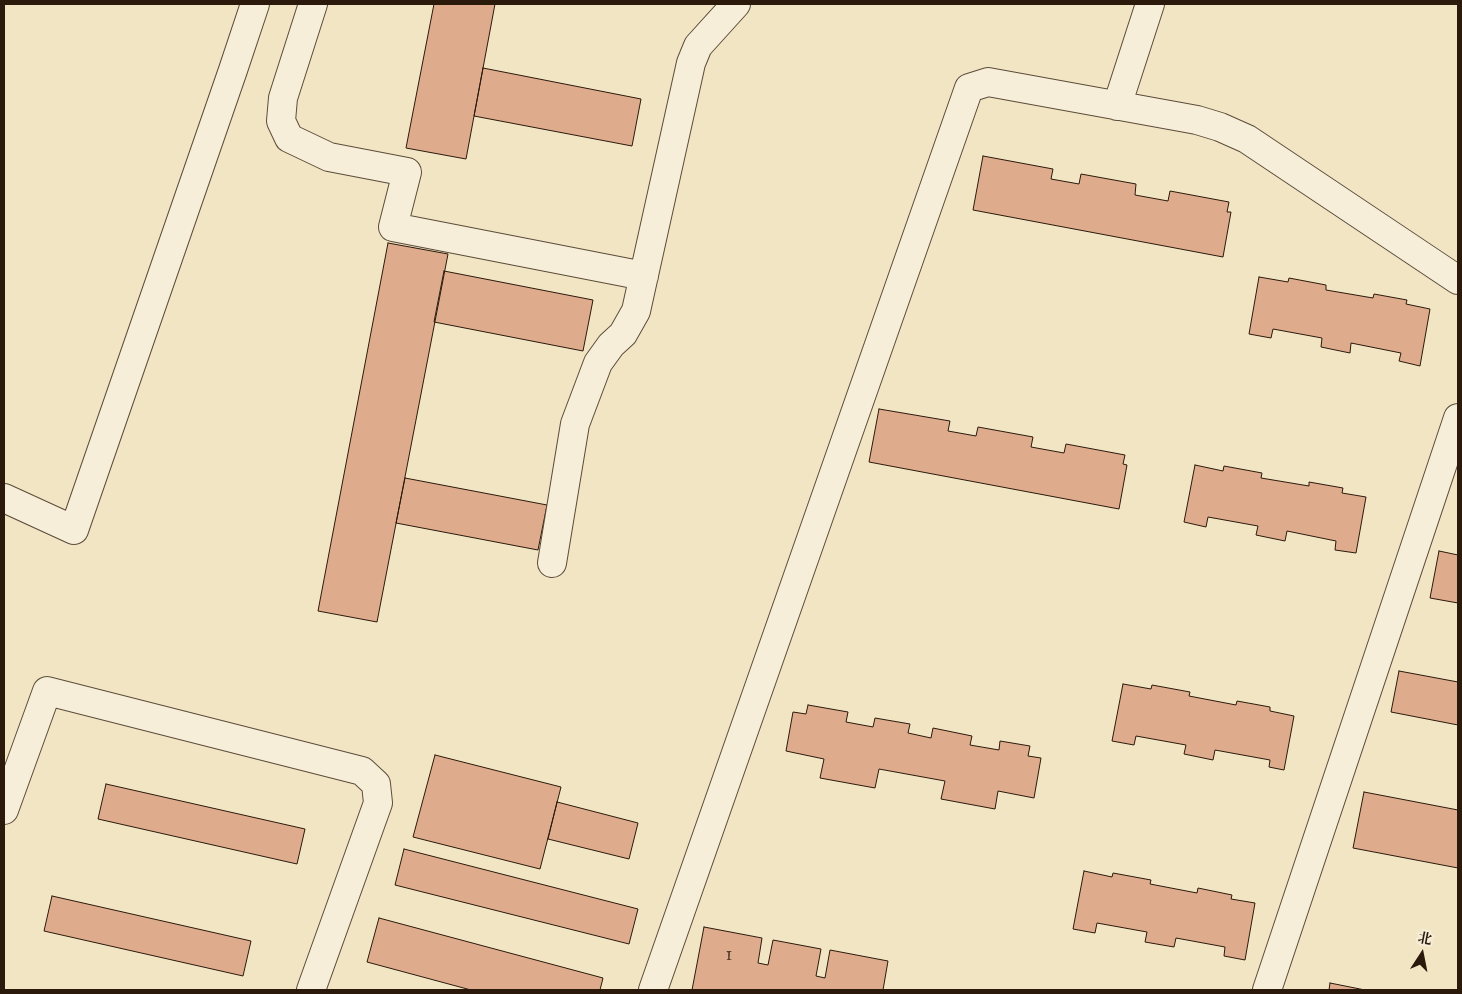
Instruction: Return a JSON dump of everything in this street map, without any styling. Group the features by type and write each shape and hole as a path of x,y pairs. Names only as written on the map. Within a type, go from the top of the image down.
{"street":[{"path":"4,498 74,530 255,4"},
{"path":"313,4 283,98 281,121 288,138 329,157 406,172 393,227 644,276"},
{"path":"552,563 575,424 598,363 611,345 623,334 636,311 691,63 698,46 736,4"},
{"path":"1117,106 1150,4"},
{"path":"653,990 969,88 988,82 1197,120 1220,127 1247,139 1458,280"},
{"path":"1267,990 1458,418"},
{"path":"4,810 47,691 362,771 376,784 378,803 311,990"}],"building":[{"path":"434,4 495,4 466,159 406,148"},
{"path":"483,68 641,99 632,146 474,116"},
{"path":"983,156 1053,169 1051,179 1079,184 1081,174 1136,184 1135,195 1168,201 1170,191 1229,202 1227,212 1231,212 1223,257 973,210"},
{"path":"388,243 448,254 377,622 318,611"},
{"path":"444,271 593,300 583,351 434,322"},
{"path":"1259,277 1288,282 1289,278 1326,285 1326,290 1373,298 1374,294 1407,300 1406,304 1430,309 1420,366 1399,361 1401,353 1351,343 1350,353 1321,347 1322,338 1273,329 1271,338 1249,334"},
{"path":"879,409 950,421 948,431 976,436 978,427 1033,437 1031,447 1064,453 1066,444 1125,455 1123,464 1127,465 1119,509 869,462"},
{"path":"1195,465 1223,471 1224,466 1262,473 1261,478 1309,486 1309,482 1343,488 1342,493 1366,497 1356,553 1335,550 1336,541 1287,531 1285,541 1256,535 1258,526 1208,517 1206,527 1184,522"},
{"path":"405,478 547,505 538,550 396,523"},
{"path":"1439,551 1458,555 1458,603 1430,598"},
{"path":"1399,671 1458,682 1458,725 1391,712"},
{"path":"1123,684 1151,689 1152,685 1190,692 1189,696 1236,705 1237,701 1270,707 1270,711 1294,716 1284,770 1269,767 1270,760 1215,750 1213,760 1184,754 1186,745 1136,736 1134,745 1112,741"},
{"path":"808,705 848,712 846,722 873,727 875,718 910,724 908,733 931,738 933,728 972,736 970,745 999,750 1000,741 1030,746 1028,756 1041,758 1034,798 998,791 995,809 941,799 945,781 879,769 875,788 820,778 824,759 786,751 793,712 806,714"},
{"path":"435,755 561,787 540,869 413,837"},
{"path":"106,784 305,829 297,864 98,819"},
{"path":"1364,792 1458,810 1458,868 1353,848"},
{"path":"557,802 638,823 629,859 548,839"},
{"path":"404,849 638,909 629,944 395,885"},
{"path":"1084,871 1112,877 1113,873 1151,880 1150,884 1197,893 1198,888 1232,895 1231,899 1255,903 1245,960 1224,956 1225,947 1176,938 1174,947 1145,942 1147,932 1097,923 1095,933 1073,929"},
{"path":"52,896 251,941 243,976 44,931"},
{"path":"379,918 603,978 600,990 471,990 367,962"},
{"path":"704,927 762,938 758,963 768,965 773,940 821,949 816,976 825,978 830,950 888,961 883,990 692,990"},
{"path":"1330,983 1365,990 1329,990"}]}
